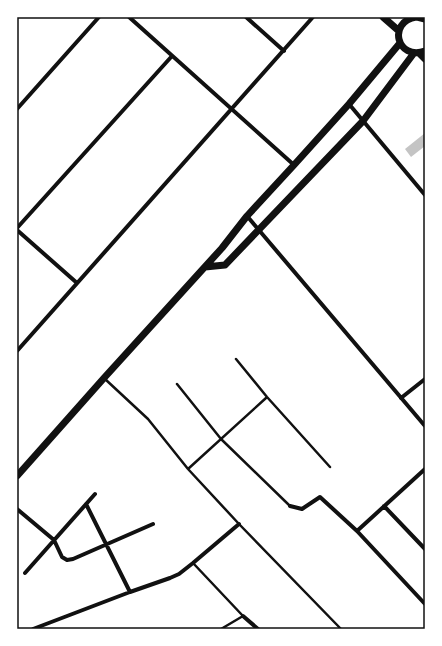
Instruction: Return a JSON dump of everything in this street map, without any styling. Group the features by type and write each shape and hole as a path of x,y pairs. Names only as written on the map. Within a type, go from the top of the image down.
{"street":[{"path":"17,109 99,17"},
{"path":"129,17 294,166"},
{"path":"246,17 284,51"},
{"path":"17,351 313,17"},
{"path":"383,17 399,31"},
{"path":"425,19 413,17 405,21 401,25 398,37 403,48 408,51 419,52 425,59"},
{"path":"17,476 222,248 248,216 294,166 400,43"},
{"path":"205,267 226,265 363,121 419,52"},
{"path":"77,283 17,229 172,56"},
{"path":"348,104 425,195"},
{"path":"248,216 425,426"},
{"path":"401,398 425,379"},
{"path":"357,530 425,469"},
{"path":"25,573 95,494"},
{"path":"290,506 302,509 320,497 357,530 425,604"},
{"path":"86,504 130,592"},
{"path":"384,506 425,549"},
{"path":"17,509 54,540 62,557 67,560 107,545 153,524"},
{"path":"32,629 179,574 193,564 239,524"},
{"path":"244,616 258,629"},
{"path":"48,623 51,629"}],"lane":[{"path":"236,359 266,397 330,467"},
{"path":"104,378 148,419 188,469 341,629"},
{"path":"177,384 221,439 290,506"},
{"path":"188,469 266,397"},
{"path":"193,564 244,616 221,629"}],"building":[{"path":"425,133 425,146 411,157 405,149"}]}
